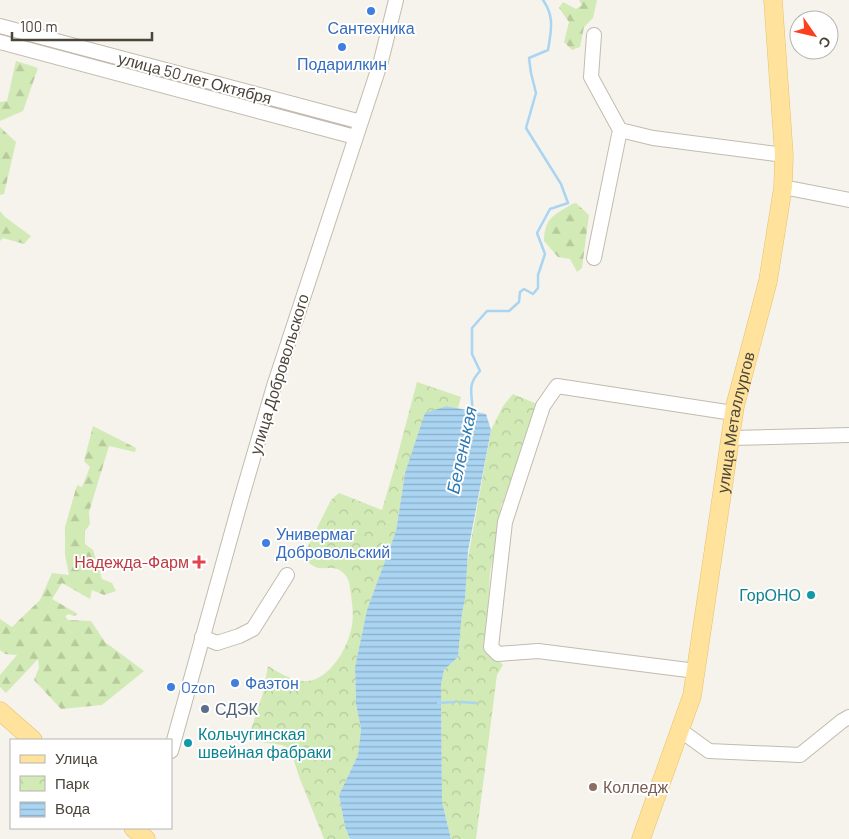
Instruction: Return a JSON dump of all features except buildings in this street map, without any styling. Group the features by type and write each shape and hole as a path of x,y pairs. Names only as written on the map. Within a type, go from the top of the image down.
{"main road":[{"name":"улица Металлургов","path":"641,839 692,696 734,413 768,281 783,187 784,155 774,0"},
{"path":"0,711 32,739"},
{"path":"134,829 146,839"}],"street":[{"name":"улица Добровольского","path":"172,747 274,386 380,61 396,0"},
{"name":"улица 50 лет Октября","path":"0,26 360,122"},
{"path":"594,35 591,77 620,130 594,258"},
{"name":"улица 50 лет Октября","path":"0,42 355,137"},
{"path":"620,130 653,138 784,155"},
{"path":"783,187 849,200"},
{"path":"696,671 538,651 498,654 491,647 505,522 544,406 557,386 734,413"},
{"path":"730,438 849,435"},
{"path":"202,637 217,643 253,629 288,575"},
{"path":"680,730 709,751 800,755 849,717"}],"green space":[{"path":"579,0 597,0 593,18 584,27 580,47 572,50 564,42 569,22 559,8 563,2 576,9 582,5"},
{"path":"16,61 38,68 23,111 0,121 0,102 7,101"},
{"path":"0,127 16,142 4,194 0,195"},
{"path":"576,203 589,215 582,268 577,272 570,259 558,257 544,241 546,227 551,218"},
{"path":"0,211 5,217 31,236 24,244 3,238 0,241"},
{"path":"417,382 461,397 458,408 447,406 405,473 396,531 367,610 355,667 356,704 361,729 358,755 339,795 345,827 350,839 324,839 290,749 282,745 253,741 249,736 263,693 268,666 297,680 307,681 323,675 343,652 350,633 353,617 347,578 340,570 319,568 302,558 331,500 339,493 382,510"},
{"path":"513,394 537,404 501,506 490,572 483,646 503,665 497,675 476,839 451,839 442,802 441,685 444,670 458,657 467,564 491,430 503,406"},
{"path":"93,426 136,448 135,452 109,446 89,512 90,524 85,531 85,544 93,550 102,579 112,583 116,591 104,595 92,590 90,599 62,583 52,599 78,614 65,616 68,620 91,621 105,642 144,671 102,705 61,709 34,680 39,668 38,659 6,693 0,687 0,675 17,655 5,654 0,650 0,619 12,627 40,600 52,573 69,575 65,555 65,527 77,485 82,487 90,467 84,461"}],"water":[{"path":"447,406 486,414 491,430 468,551 465,599 458,657 444,670 441,685 442,802 451,839 350,839 345,827 339,795 358,755 361,729 356,704 355,667 367,610 396,531 405,473 425,413"}],"waterway":[{"name":"Беленькая","path":"472,414 471,387 480,371 472,354 472,328 487,311 509,311 519,302 520,292 524,289 533,294 538,288 538,275 545,254 537,233 550,209 568,203 561,184 526,128 536,93 529,58 548,50 550,37 551,18 543,0"},
{"path":"438,703 455,702"},
{"path":"460,702 476,703"}],"place":[{"name":"Сантехника","path":"371,11"},
{"name":"Подарилкин","path":"342,47"},
{"name":"Универмаг Добровольский","path":"266,543"},
{"name":"Надежда-Фарм","path":"199,562"},
{"name":"ГорОНО","path":"811,595"},
{"name":"Фаэтон","path":"235,683"},
{"name":"Ozon","path":"171,687"},
{"name":"СДЭК","path":"205,709"},
{"name":"Кольчугинская швейная фабраки","path":"188,743"},
{"name":"Колледж","path":"593,787"}]}
